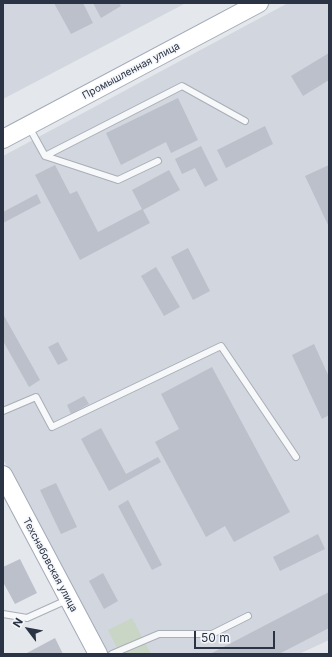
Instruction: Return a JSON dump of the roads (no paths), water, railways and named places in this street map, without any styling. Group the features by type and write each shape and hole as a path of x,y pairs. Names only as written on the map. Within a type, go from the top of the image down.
{"main road":[{"name":"Промышленная улица","path":"3,138 259,3"},
{"name":"Техснабовская улица","path":"3,475 98,654"}],"lane":[{"path":"46,156 182,86 245,121"},
{"path":"28,125 46,156 118,180 158,161"},
{"path":"3,411 36,397 52,428 221,346 296,457"},
{"path":"3,614 27,618 69,599"},
{"path":"112,654 160,634 212,634 248,616"}]}
